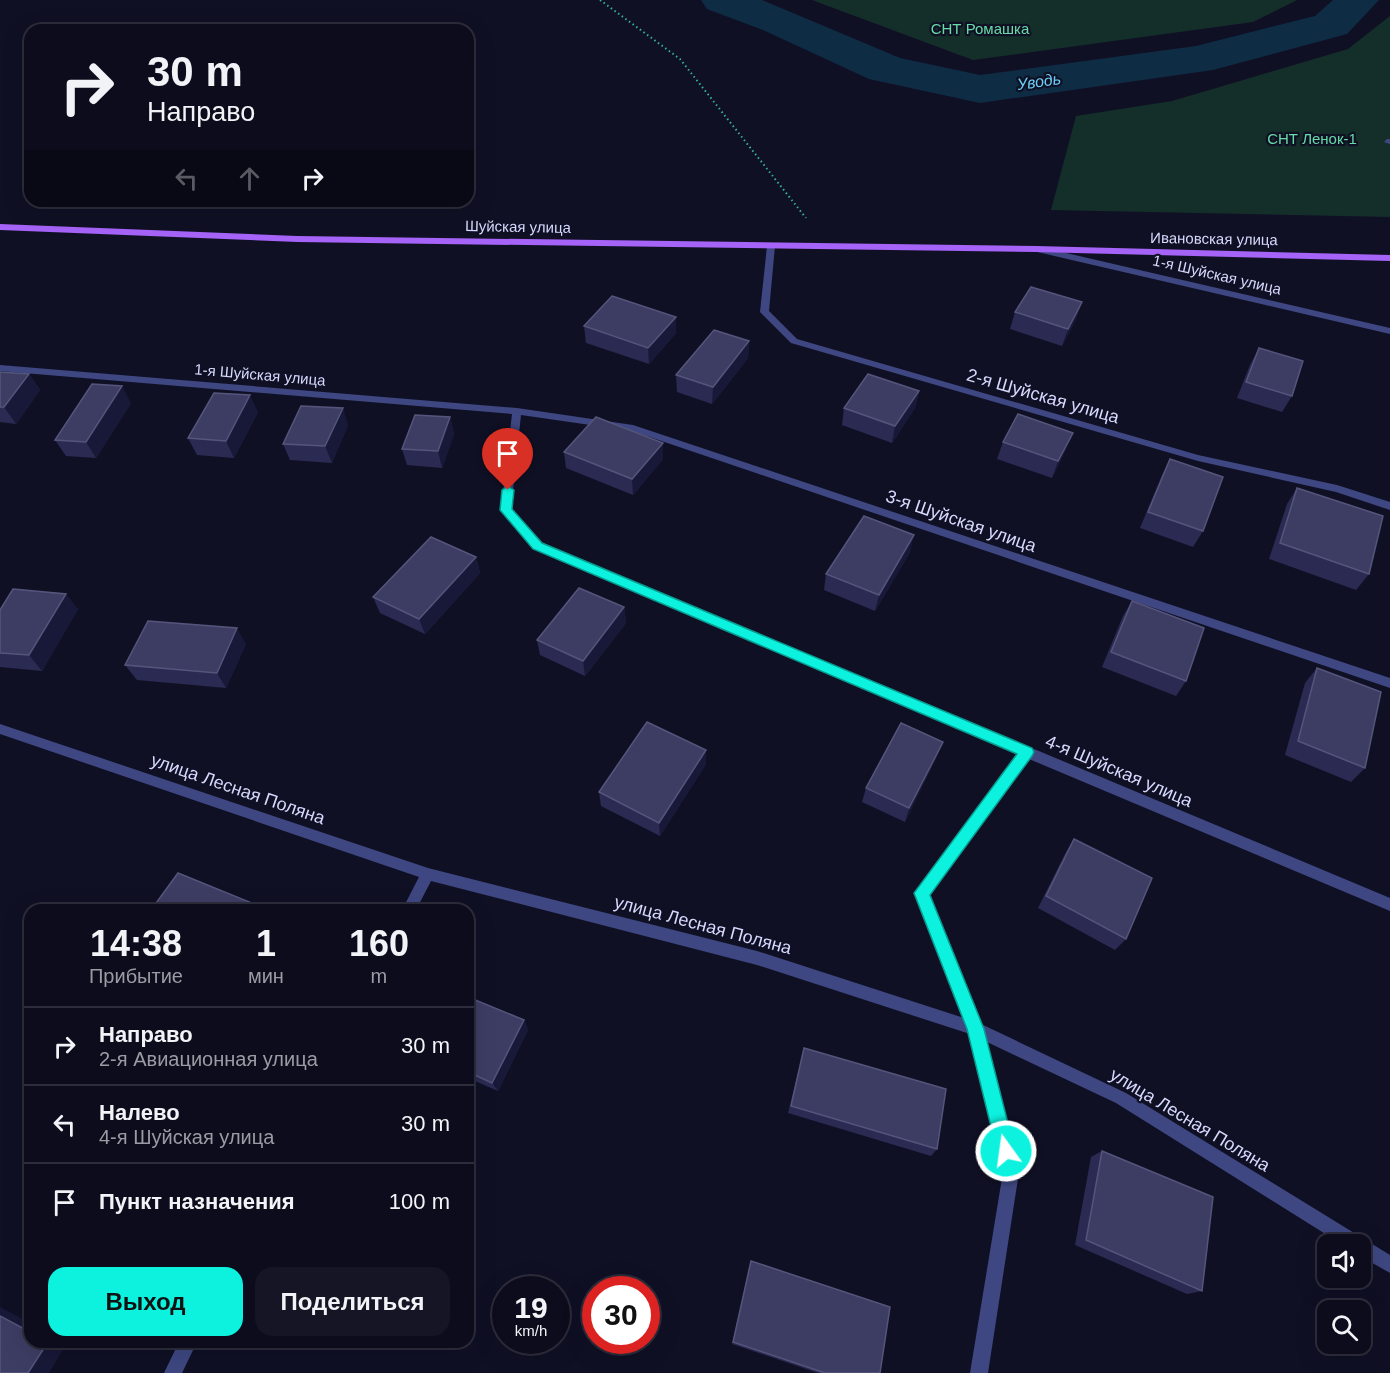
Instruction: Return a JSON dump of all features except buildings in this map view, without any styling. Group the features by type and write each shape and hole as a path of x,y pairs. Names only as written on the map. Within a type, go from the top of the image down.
{"main road":[{"name":"Шуйская улица","path":"0,227 297,239 1036,249"},
{"name":"Ивановская улица","path":"1036,249 1390,258"}],"street":[{"name":"2-я Шуйская улица","path":"771,246 764,312 794,341 1198,458 1337,489 1390,506"},
{"name":"1-я Шуйская улица","path":"1036,249 1390,330"},
{"name":"1-я Шуйская улица","path":"0,368 517,411"},
{"name":"3-я Шуйская улица","path":"517,411 633,428 1390,683"},
{"name":"4-я Шуйская улица","path":"517,411 506,510 538,546 1390,905"},
{"name":"улица Лесная Поляна","path":"0,729 428,874 757,958 976,1029 1121,1098 1340,1234"},
{"path":"979,1373 1011,1172 976,1029 921,893 1027,752"},
{"path":"412,904 428,874"},
{"name":"улица Лесная Поляна","path":"1371,1253 1390,1264"},
{"path":"173,1373 186,1348"}],"path":[{"path":"600,0 680,59 806,218"}],"green space":[{"name":"СНТ Ромашка","path":"812,0 1297,0 1253,22 973,60"},
{"name":"СНТ Ленок-1","path":"1390,16 1390,217 1051,210 1076,116 1172,101 1348,49"}],"waterway":[{"name":"Уводь","path":"722,0 779,21 886,69 980,89 1197,60 1331,25 1358,0"}],"route":[{"path":"508,490 506,510 538,546 1027,752 921,893 976,1029 1006,1151"}]}
